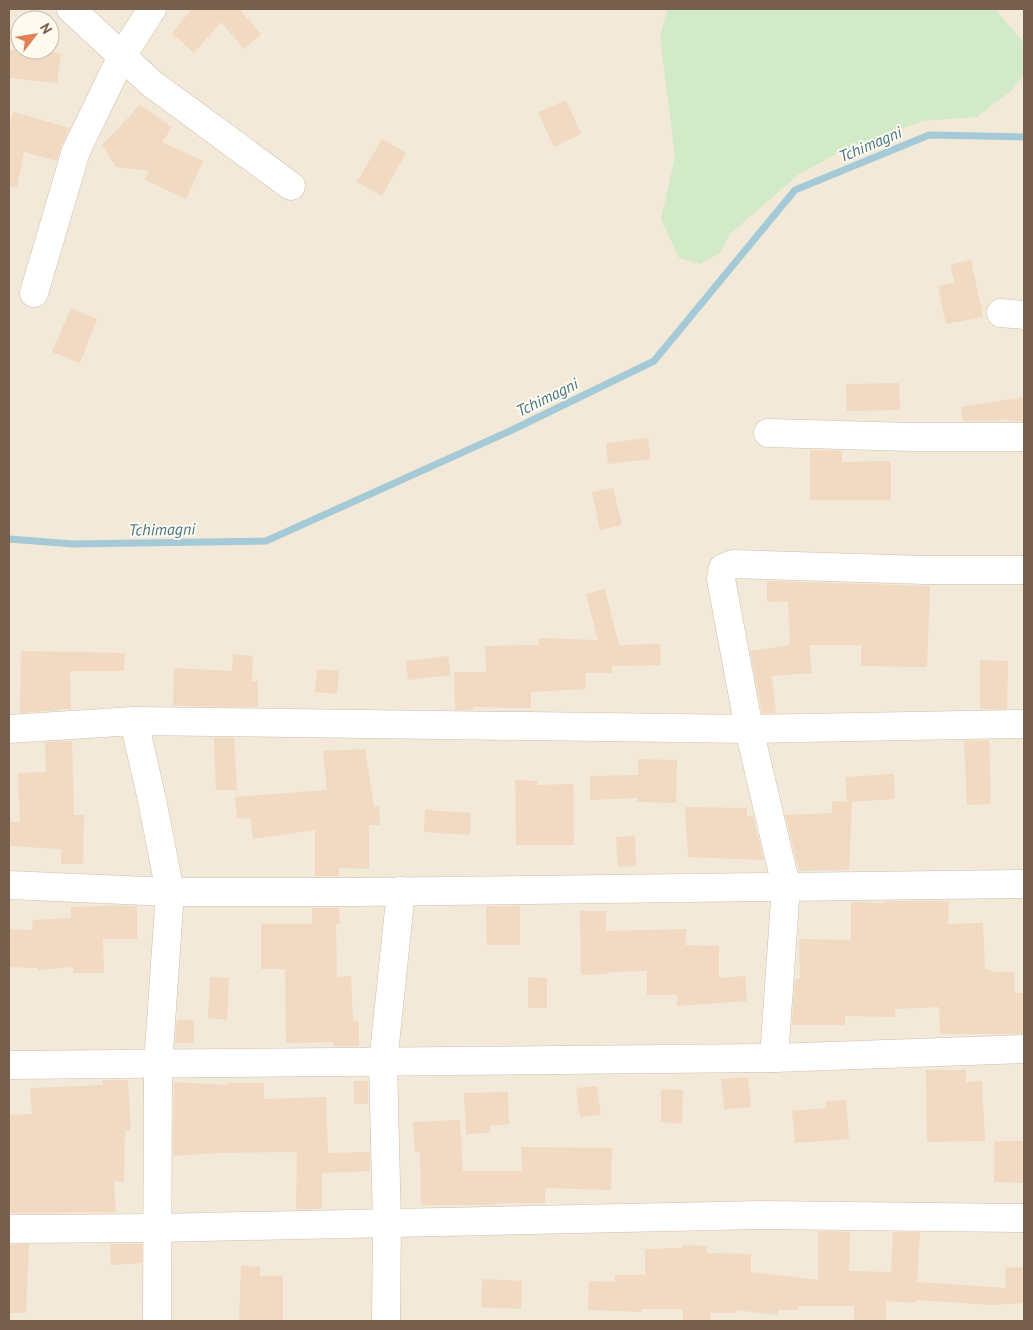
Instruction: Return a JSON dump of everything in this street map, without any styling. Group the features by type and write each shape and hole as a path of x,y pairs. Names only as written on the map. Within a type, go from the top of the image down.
{"street":[{"path":"71,9 151,83 291,186"},
{"path":"34,292 76,151 122,56 152,9"},
{"path":"768,433 912,437 1024,437"},
{"path":"774,1058 786,886 749,729 721,579 723,568 733,564 925,570 1024,570"},
{"path":"134,721 170,892 158,1065 157,1321"},
{"path":"9,729 134,721 749,729 1024,724"},
{"path":"9,885 170,892 1024,884"},
{"path":"386,1321 387,1223 384,1062 401,891"},
{"path":"9,1065 774,1058 1024,1048"},
{"path":"9,1229 157,1228 762,1215 1024,1218"}],"shaded area":[{"path":"9,9 1024,9 1024,1321 9,1321"}],"green space":[{"path":"667,9 995,9 1024,43 1024,75 1011,91 977,117 923,121 838,153 798,175 730,234 720,253 700,264 679,258 661,219 675,156 660,38"}],"building":[{"path":"192,9 239,9 261,34 244,49 221,22 194,53 172,33"},
{"path":"9,50 10,60 60,60 61,54 57,83 9,78"},
{"path":"566,100 581,134 554,147 538,112"},
{"path":"140,105 172,127 162,142 203,161 186,199 145,180 149,171 116,167 102,145"},
{"path":"13,112 70,128 62,144 57,161 24,152 17,187 9,186 9,128"},
{"path":"382,139 406,153 382,196 357,182"},
{"path":"971,260 983,317 946,324 938,286 955,283 950,265"},
{"path":"71,308 97,319 80,363 52,352"},
{"path":"899,383 900,410 847,411 846,384"},
{"path":"1024,397 1024,421 1008,421 1007,419 963,421 961,407"},
{"path":"648,438 651,459 608,464 606,443"},
{"path":"810,450 842,451 842,462 891,461 891,500 810,500"},
{"path":"613,488 622,525 600,530 592,492"},
{"path":"767,581 930,586 927,667 861,666 861,645 809,645 812,673 772,676 776,713 762,713 750,651 790,645 788,601 767,602"},
{"path":"605,589 619,645 660,644 661,665 612,666 612,673 585,673 586,689 531,692 531,708 473,707 473,710 455,710 454,672 486,672 485,646 539,645 539,638 598,640 586,594"},
{"path":"21,651 125,653 124,671 70,671 71,709 20,713"},
{"path":"233,654 253,656 252,681 258,681 258,707 173,706 174,668 232,671"},
{"path":"448,656 451,675 408,680 406,661"},
{"path":"980,660 1008,661 1007,709 980,709"},
{"path":"317,669 339,671 337,694 315,692"},
{"path":"214,738 234,738 237,790 216,790"},
{"path":"989,740 991,804 967,805 964,741"},
{"path":"72,741 74,815 84,815 83,864 61,864 61,849 9,846 9,822 20,822 18,773 46,772 45,742"},
{"path":"365,749 374,807 379,806 380,825 369,825 369,869 339,868 339,876 315,876 315,830 253,839 250,818 237,819 235,797 327,790 323,751"},
{"path":"638,759 677,760 676,803 637,802 638,798 590,800 590,776 638,775"},
{"path":"894,774 895,799 847,802 845,777"},
{"path":"515,780 537,781 537,785 573,784 574,845 516,845"},
{"path":"832,801 852,802 849,870 799,871 785,815 832,813"},
{"path":"685,807 747,808 747,816 753,816 764,860 688,857"},
{"path":"425,810 471,813 470,835 424,832"},
{"path":"635,836 636,866 618,867 616,837"},
{"path":"885,901 949,901 948,924 983,923 985,969 993,970 993,972 1014,972 1015,993 1024,993 1024,1034 940,1034 939,1007 895,1009 895,1017 845,1016 845,1025 792,1025 795,979 800,979 799,939 851,940 851,902 885,903"},
{"path":"137,906 137,939 103,939 104,973 73,973 73,967 38,970 38,968 9,967 9,929 33,930 32,920 71,918 71,907"},
{"path":"486,906 520,906 520,945 487,945"},
{"path":"312,908 339,908 340,924 336,924 337,977 351,976 353,1021 359,1022 359,1046 333,1046 333,1042 286,1043 285,969 261,969 261,924 312,924"},
{"path":"580,911 606,911 606,931 687,929 685,945 719,946 719,978 745,976 747,1001 677,1006 677,995 647,995 647,971 581,975"},
{"path":"210,977 229,978 227,1020 208,1018"},
{"path":"528,977 547,978 547,1008 528,1008"},
{"path":"177,1020 194,1020 194,1043 175,1043"},
{"path":"926,1070 966,1070 966,1082 982,1081 985,1141 927,1142"},
{"path":"748,1077 751,1107 724,1109 721,1079"},
{"path":"102,1080 128,1080 131,1131 125,1131 124,1182 114,1181 116,1212 9,1213 9,1115 32,1114 30,1088 103,1085"},
{"path":"354,1081 368,1081 368,1104 354,1104"},
{"path":"174,1082 227,1085 227,1083 264,1083 264,1099 326,1097 328,1153 370,1152 370,1171 322,1173 322,1209 296,1209 297,1152 217,1153 173,1156"},
{"path":"597,1086 601,1115 580,1117 576,1088"},
{"path":"661,1089 683,1090 682,1124 661,1122"},
{"path":"508,1092 509,1124 490,1126 490,1133 466,1134 464,1093"},
{"path":"846,1100 849,1139 795,1143 792,1111 826,1108 826,1101"},
{"path":"460,1120 463,1171 522,1171 521,1147 612,1148 611,1190 545,1188 545,1203 421,1205 420,1152 415,1152 413,1122"},
{"path":"995,1141 1024,1141 1024,1183 994,1182"},
{"path":"818,1231 850,1232 849,1271 891,1272 893,1232 920,1232 917,1282 1006,1288 1005,1268 1024,1267 1024,1303 992,1305 916,1300 916,1303 886,1301 886,1321 854,1320 854,1306 798,1306 798,1310 778,1310 777,1315 735,1310 735,1313 710,1313 711,1321 683,1321 683,1309 641,1309 641,1312 588,1310 589,1281 615,1282 615,1275 645,1275 645,1249 682,1248 682,1245 707,1246 707,1253 751,1254 751,1272 818,1280"},
{"path":"29,1244 26,1313 9,1313 9,1245"},
{"path":"110,1244 142,1244 142,1263 111,1265"},
{"path":"241,1266 260,1267 260,1276 283,1276 283,1321 239,1321"},
{"path":"482,1279 522,1281 521,1309 481,1307"}],"waterway":[{"name":"Tchimagni","path":"9,539 73,544 266,541 510,431 654,361 795,190 929,135 1024,137"}]}
